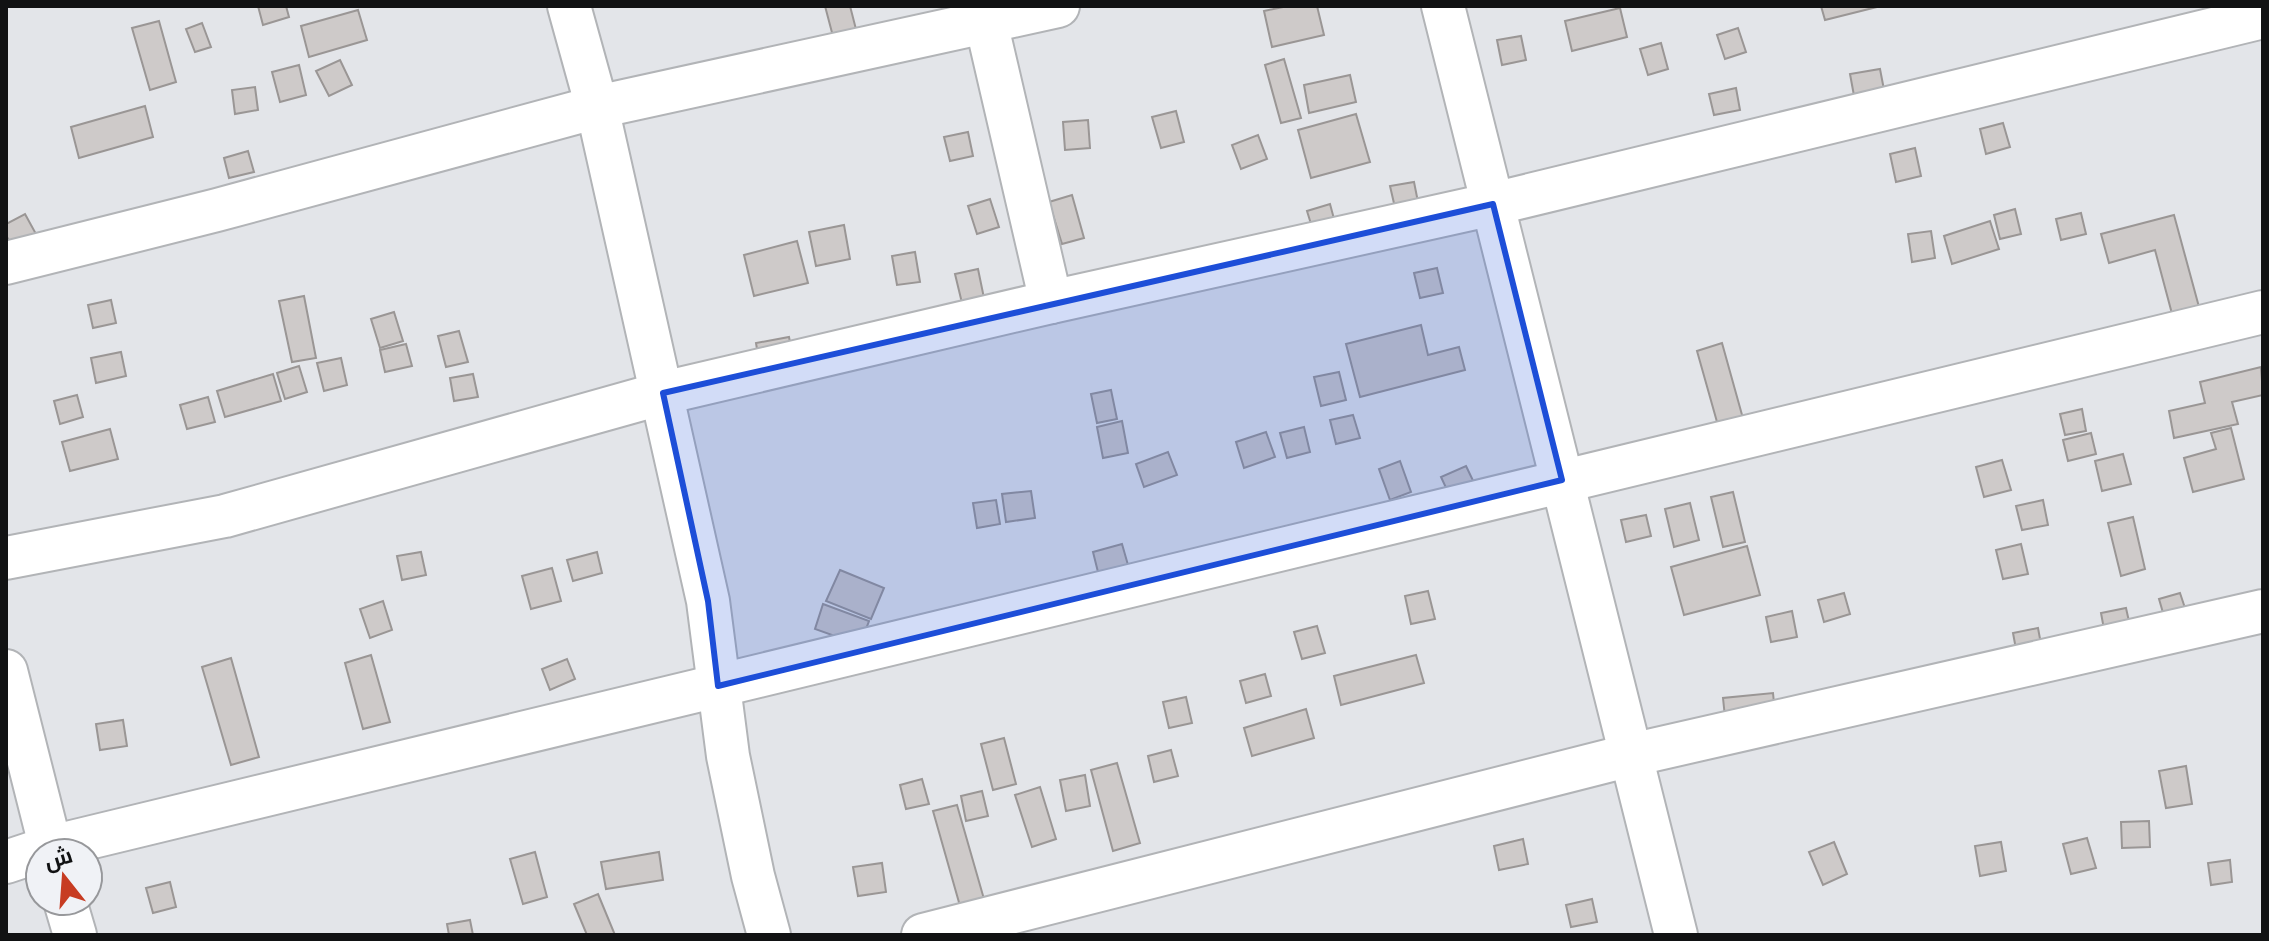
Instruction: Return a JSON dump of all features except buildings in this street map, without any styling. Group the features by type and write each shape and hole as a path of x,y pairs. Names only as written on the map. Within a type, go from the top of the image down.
{"street":[{"path":"569,6 597,107 708,601 728,756 753,876 769,935"},
{"path":"6,263 232,206 597,107 1058,6"},
{"path":"1443,6 1676,935"},
{"path":"6,558 225,516 663,393 1051,302 1493,204 2263,17"},
{"path":"986,22 1051,302"},
{"path":"104,837 2263,312"},
{"path":"923,935 1631,755 2263,611"},
{"path":"6,671 48,837"}],"highlighted area":[{"path":"1493,204 1562,480 718,686 708,601 663,393"}]}
